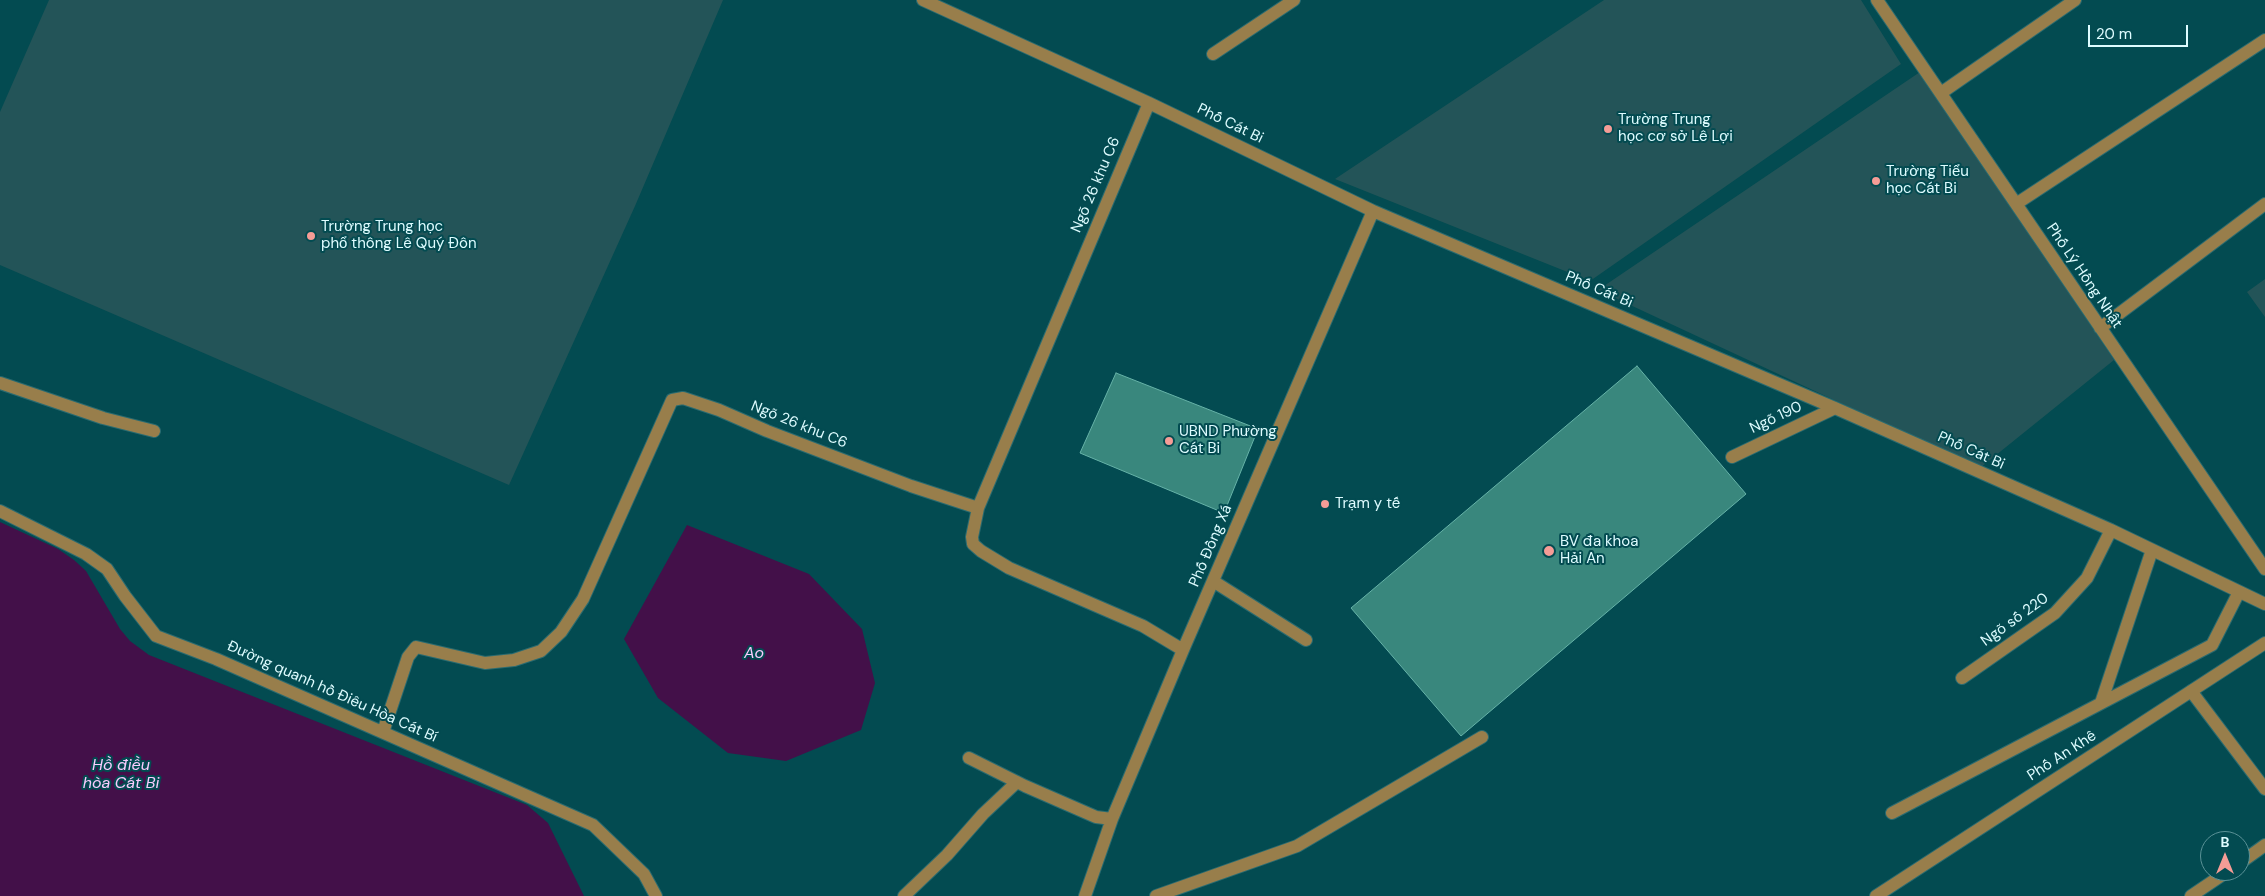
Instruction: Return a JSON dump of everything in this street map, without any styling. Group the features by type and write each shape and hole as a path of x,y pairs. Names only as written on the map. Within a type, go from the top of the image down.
{"street":[{"name":"Phố Cát Bi","path":"923,0 1149,103 1373,211 1835,408 2111,530 2265,604"},
{"path":"1213,54 1294,0"},
{"name":"Phố Lý Hồng Nhật","path":"1877,0 2265,569"},
{"path":"1941,94 2075,0"},
{"path":"2016,204 2265,40"},
{"name":"Ngõ 26 khu C6","path":"384,732 408,657 416,647 485,663 514,660 541,651 561,632 583,599 672,400 682,398 719,410 767,431 911,486 978,508 1149,103"},
{"path":"2100,328 2265,204"},
{"name":"Phố Đồng Xá","path":"1085,896 1112,819 1183,650 1373,211"},
{"path":"0,383 59,404 154,431"},
{"name":"Ngõ 190","path":"1732,457 1835,408"},
{"path":"978,508 972,536 973,544 981,551 1008,568 1142,626 1183,650"},
{"name":"Đường quanh hồ Điêu Hòa Cát Bí","path":"0,511 86,554 107,569 156,636 216,659 592,825 644,874 656,896"},
{"name":"Ngõ số 220","path":"1962,678 2055,613 2087,578 2111,530"},
{"path":"2101,703 2152,550"},
{"path":"1213,580 1306,640"},
{"path":"1892,813 2212,646 2239,592"},
{"name":"Phố An Khê","path":"1876,896 2265,643"},
{"path":"2191,691 2265,789"},
{"path":"1156,896 1297,846 1482,737"},
{"path":"969,758 1017,782 1096,817 1112,819"},
{"path":"904,896 948,855 983,814 1017,782"},
{"path":"2250,856 2265,845"},
{"path":"2191,896 2213,881"}],"shaded area":[{"name":"Trường Trung học phổ thông Lê Quý Đôn","path":"49,0 723,0 635,206 509,485 0,265 0,112"},
{"name":"Trường Trung học cơ sở Lê Lợi","path":"1604,0 1861,0 1901,64 1590,281 1335,179"},
{"name":"Trường Tiểu học Cát Bi","path":"1920,72 2114,360 1980,468 1598,290"},
{"path":"2265,279 2265,317 2247,292"}],"water":[{"name":"Hồ điều hòa Cát Bi","path":"0,522 58,549 74,560 86,571 120,629 130,641 149,655 527,805 548,823 584,896 0,896"},
{"name":"Ao","path":"687,525 809,574 862,629 875,683 861,730 786,761 728,753 658,698 624,639"}],"building":[{"name":"BV đa khoa Hải An","path":"1637,366 1746,494 1461,736 1351,608"},
{"name":"UBND Phường Cát Bi","path":"1116,373 1258,429 1224,513 1080,453"}],"place":[{"name":"Trường Trung học cơ sở Lê Lợi","path":"1608,129"},
{"name":"Trường Tiểu học Cát Bi","path":"1876,181"},
{"name":"Trường Trung học phổ thông Lê Quý Đôn","path":"311,236"},
{"name":"UBND Phường Cát Bi","path":"1169,441"},
{"name":"Trạm y tế","path":"1325,504"},
{"name":"BV đa khoa Hải An","path":"1549,551"}]}
